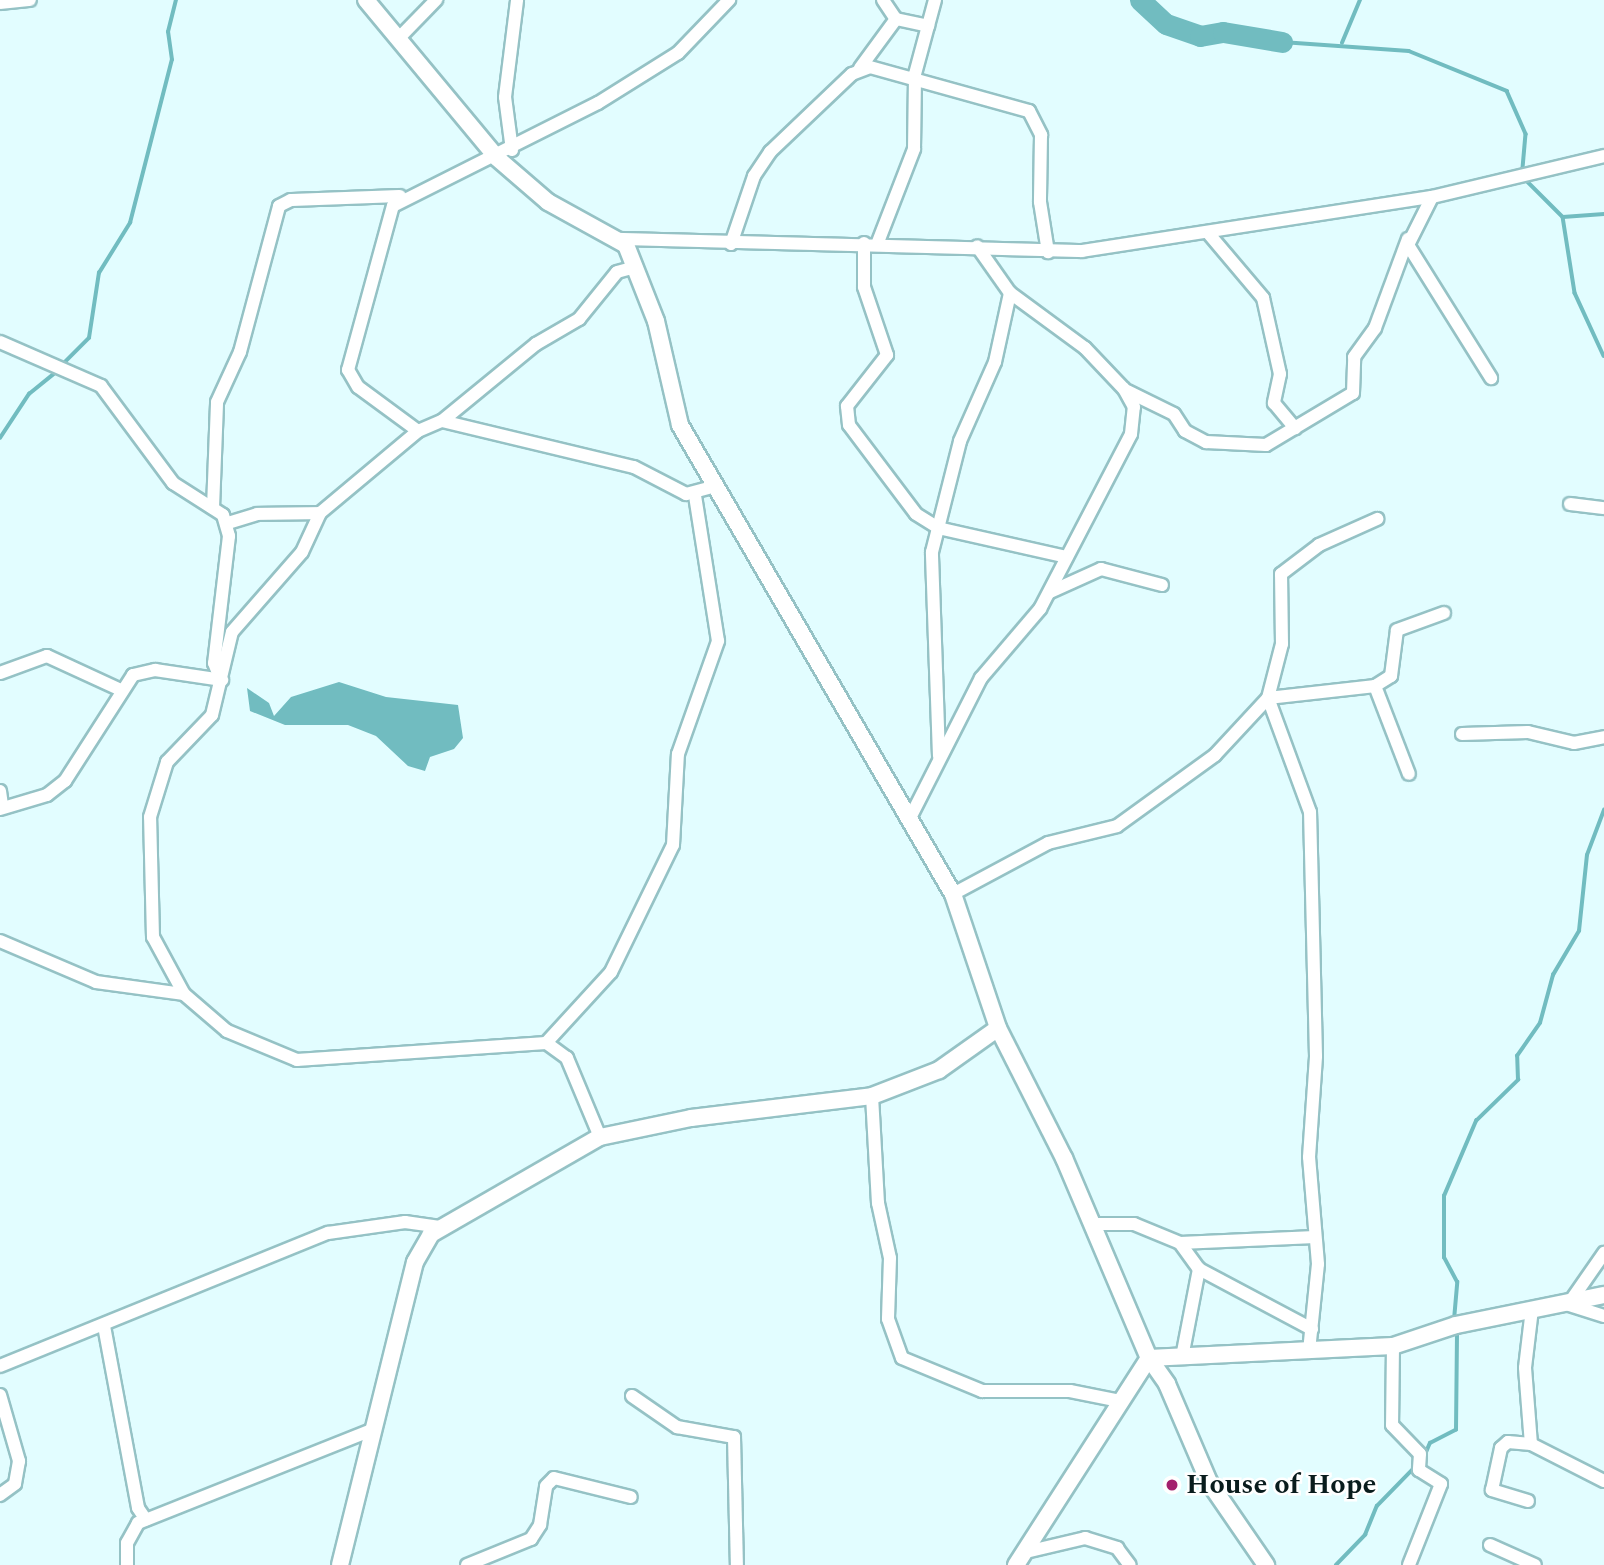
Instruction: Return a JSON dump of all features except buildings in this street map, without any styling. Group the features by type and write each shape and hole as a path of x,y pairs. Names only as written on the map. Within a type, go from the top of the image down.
{"street":[{"path":"0,3 30,0"},
{"path":"366,0 548,202 620,239 731,244 878,242 1048,252 1209,234 1432,197 1604,155"},
{"path":"400,37 436,0"},
{"path":"505,154 505,97 517,0"},
{"path":"213,508 217,402 240,352 279,206 291,200 400,196 505,154 678,52 729,0"},
{"path":"883,0 897,19 928,26"},
{"path":"878,242 914,149 915,74 935,0"},
{"path":"731,244 754,176 770,152 860,68 897,19"},
{"path":"860,68 915,74 1023,107 1036,120 1048,252"},
{"path":"400,196 387,216 348,370 358,387 418,431"},
{"path":"1124,389 1174,414 1185,431 1206,442 1258,447 1353,393 1354,357 1375,328 1408,239 1432,197"},
{"path":"1209,234 1264,298 1280,374 1274,403 1295,428"},
{"path":"620,239 636,267 680,425 911,816 953,894 998,1028 1092,1223 1149,1358 1167,1384 1209,1482 1266,1565"},
{"path":"1408,239 1492,378"},
{"path":"864,243 864,287 887,355 845,416 916,514 938,528 1067,557"},
{"path":"911,816 939,756 981,678 1049,592 1131,434 1134,407 1124,389 1084,348 1010,293 977,246"},
{"path":"600,1137 567,1058 546,1043 297,1060 227,1031 184,994 153,937 150,817 161,772 206,726 222,680 232,632 302,552 320,513 418,431 442,421 536,344 579,319 617,272 636,267"},
{"path":"939,756 932,552 960,441 995,362 1010,293"},
{"path":"0,342 101,386 156,466 213,508 228,523"},
{"path":"442,421 634,467 695,496"},
{"path":"695,496 716,486"},
{"path":"546,1043 611,972 673,845 678,754 718,641 695,496"},
{"path":"1570,504 1604,508"},
{"path":"228,523 257,514 320,513"},
{"path":"953,894 1048,843 1116,826 1215,755 1268,698 1282,644 1281,575 1319,545 1377,519"},
{"path":"222,680 214,663 228,523"},
{"path":"1049,592 1101,569 1162,585"},
{"path":"1268,698 1375,686 1391,676 1397,630 1444,613"},
{"path":"0,673 47,656 121,690"},
{"path":"0,790 1,807 38,798 65,781 121,690 143,671 222,680"},
{"path":"1375,686 1409,774"},
{"path":"1268,698 1310,813 1316,1056 1309,1157 1315,1237 1309,1351"},
{"path":"1462,734 1528,732 1574,743 1604,737"},
{"path":"0,941 96,982 184,994"},
{"path":"340,1565 415,1262 440,1227 600,1137 691,1118 872,1096 939,1070 998,1028"},
{"path":"872,1096 878,1203 890,1258 888,1320 902,1358 982,1391 1070,1391 1120,1401"},
{"path":"0,1366 328,1233 405,1222 440,1227"},
{"path":"1092,1223 1134,1224 1180,1243 1315,1237"},
{"path":"1180,1243 1199,1269 1312,1329"},
{"path":"1567,1303 1604,1253"},
{"path":"1183,1352 1199,1269"},
{"path":"1021,1559 1149,1358 1183,1352 1309,1351 1393,1346 1532,1309 1604,1295"},
{"path":"1567,1303 1604,1316"},
{"path":"1531,1444 1525,1368 1532,1309"},
{"path":"104,1326 138,1508 146,1520"},
{"path":"1393,1346 1392,1425 1420,1454 1419,1471 1441,1484 1409,1565"},
{"path":"0,1395 19,1461 15,1484 0,1495"},
{"path":"632,1396 677,1427 734,1437 737,1565"},
{"path":"127,1565 132,1533 146,1520 374,1429"},
{"path":"1528,1501 1492,1490 1501,1448 1508,1442 1531,1444 1604,1481"},
{"path":"467,1565 531,1539 554,1478 631,1497"},
{"path":"1021,1559 1085,1538 1117,1548 1130,1565"},
{"path":"1490,1545 1535,1565"}],"water":[{"path":"339,682 386,697 458,705 463,738 454,749 430,757 425,771 408,766 376,736 348,725 285,725 250,711 247,688 269,703 274,716 291,697"}],"waterway":[{"path":"62,365 89,338 99,273 130,223 172,60 168,32 176,0"},
{"path":"1140,0 1166,24 1200,36 1223,32 1282,42"},
{"path":"1342,43 1360,0"},
{"path":"1282,42 1409,51 1507,91 1526,134 1523,171"},
{"path":"1525,179 1563,217 1575,293 1604,356"},
{"path":"1563,217 1604,214"},
{"path":"0,438 29,394 56,372"},
{"path":"1454,1320 1457,1282 1444,1258 1444,1196 1476,1121 1518,1080 1517,1056 1540,1023 1553,975 1579,931 1587,855 1604,810"},
{"path":"1424,1457 1430,1443 1456,1430 1457,1332"},
{"path":"1336,1565 1365,1535 1377,1506 1414,1468"}],"place":[{"name":"House of Hope","path":"1172,1485"}]}
